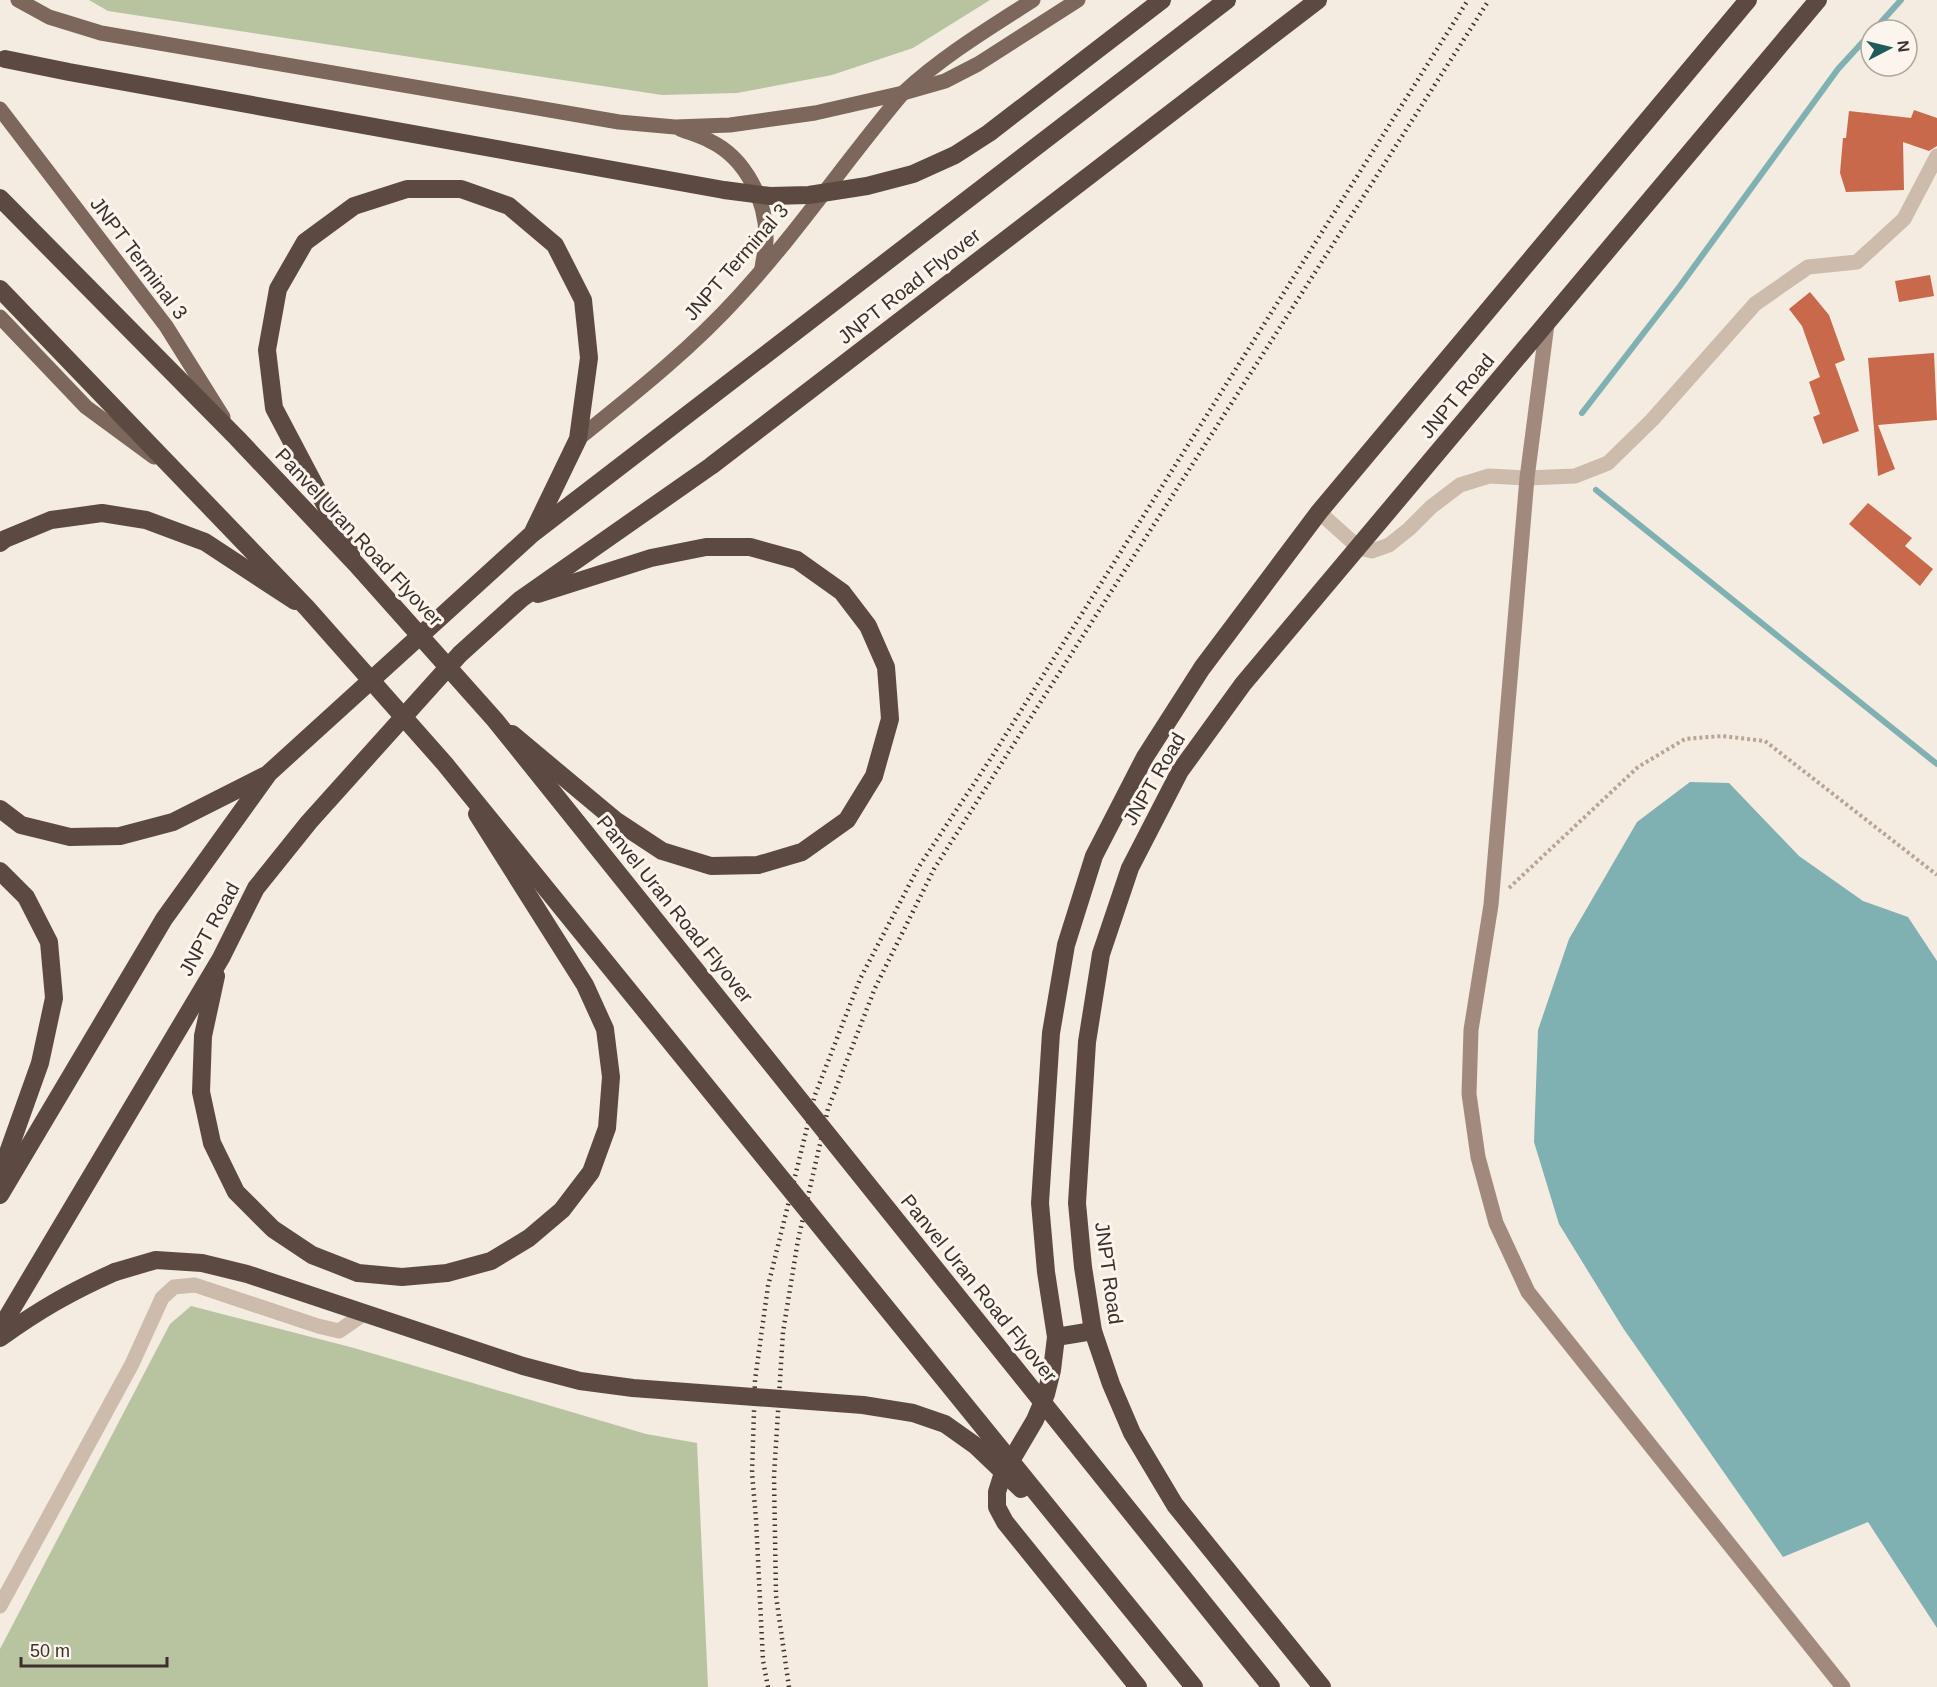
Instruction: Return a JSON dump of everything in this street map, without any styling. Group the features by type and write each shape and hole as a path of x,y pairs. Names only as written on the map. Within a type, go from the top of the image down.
{"highway":[{"path":"2,58 724,190 770,196 808,195 867,186 912,174 955,155 989,133 1162,0"},
{"name":"JNPT Road Flyover","path":"532,534 1227,0"},
{"name":"JNPT Road Flyover","path":"521,599 711,466 1318,0"},
{"name":"JNPT Road","path":"1138,1687 1005,1522 997,1507 997,1492 1002,1476 1035,1420 1046,1394 1052,1370 1056,1337 1046,1272 1040,1203 1051,1033 1066,945 1094,856 1145,757 1202,668 1319,512 1748,0"},
{"name":"JNPT Road","path":"1322,1687 1174,1505 1132,1433 1111,1384 1093,1332 1083,1267 1077,1203 1087,1042 1101,954 1130,868 1180,771 1243,684 1818,0"},
{"path":"356,564 274,408 267,350 268,339 278,289 305,242 354,206 407,189 460,189 509,206 555,245 583,300 589,357 578,439 532,534"},
{"name":"Panvel Uran Road Flyover","path":"0,198 237,438 356,564 495,720 1270,1687"},
{"path":"0,289 307,608 446,764 1194,1687"},
{"path":"0,543 51,520 102,513 146,520 205,542 307,608"},
{"name":"JNPT Road","path":"0,1195 164,919 269,773 532,534"},
{"path":"495,720 615,820 662,851 711,866 758,865 802,852 847,820 874,776 890,719 886,667 868,626 842,592 797,560 750,547 706,547 651,558 521,599"},
{"name":"JNPT Road","path":"0,1329 221,958 256,888 309,822 460,654 521,599"},
{"path":"221,958 203,1036 201,1092 212,1143 236,1192 273,1229 312,1255 358,1273 402,1277 447,1273 491,1262 529,1238 562,1210 591,1172 607,1128 611,1077 605,1029 585,985 446,764"},
{"path":"0,809 21,825 70,837 120,836 173,822 269,773"},
{"path":"0,871 26,897 49,942 54,998 40,1063 0,1175"},
{"path":"0,1338 37,1311 74,1290 115,1272 156,1260 202,1263 247,1274 523,1366 580,1381 633,1388 863,1405 913,1413 945,1424 976,1446 1075,1540"},
{"path":"1056,1337 1093,1332"}],"main road":[{"path":"18,0 49,17 101,33 619,122 675,127 730,125 815,114 945,81 978,64 1078,0"},
{"name":"JNPT Terminal 3","path":"578,439 645,385 710,327 761,271 903,93 927,71 964,44 1033,0"},
{"name":"JNPT Terminal 3","path":"0,109 166,326 237,438"},
{"path":"675,127 712,141 736,159 753,183 763,214 766,241 761,271"},
{"path":"0,317 87,408 188,482"}],"street":[{"path":"1319,512 1359,548 1372,551 1389,545 1431,507 1460,485 1489,476 1527,478 1575,476 1608,463 1652,420 1755,304 1808,267 1857,262 1904,219 1937,156"},
{"path":"1547,324 1527,478 1491,905 1471,1030 1469,1094 1478,1157 1496,1223 1528,1292 1843,1687"},
{"path":"0,1606 132,1364 162,1298 174,1287 195,1285 339,1331 365,1313"}],"path":[{"path":"1491,905 1638,766 1685,739 1722,736 1765,741 1937,874"}],"green space":[{"path":"89,0 990,0 913,48 832,75 737,93 662,95 108,11"},
{"path":"191,1306 354,1348 646,1434 697,1443 708,1687 0,1687 0,1649 170,1324"}],"water":[{"path":"1690,782 1729,783 1799,856 1863,901 1908,917 1937,961 1937,1628 1868,1522 1783,1557 1623,1328 1559,1224 1534,1142 1538,1030 1569,939 1637,822"}],"building":[{"path":"1914,110 1937,118 1937,146 1929,151 1903,142 1904,190 1846,192 1840,173 1843,138 1846,138 1849,111 1911,118"},
{"path":"1930,275 1934,296 1899,302 1895,281"},
{"path":"1810,292 1829,315 1845,360 1835,364 1859,431 1823,444 1813,417 1820,414 1809,382 1820,377 1802,326 1789,309"},
{"path":"1934,353 1937,420 1878,425 1895,469 1878,476 1868,358"},
{"path":"1868,503 1912,538 1905,546 1933,569 1920,586 1849,524"}],"waterway":[{"path":"1885,18 1901,0"},
{"path":"1582,413 1680,286 1838,69 1859,46"},
{"path":"1596,490 1937,764"}],"railway":[{"path":"768,1687 763,1661 752,1473 755,1380 768,1286 815,1095 860,979 918,868 993,755 1468,0"},
{"path":"789,1687 776,1596 774,1476 783,1332 798,1240 828,1109 875,988 934,869 1489,0"}]}
